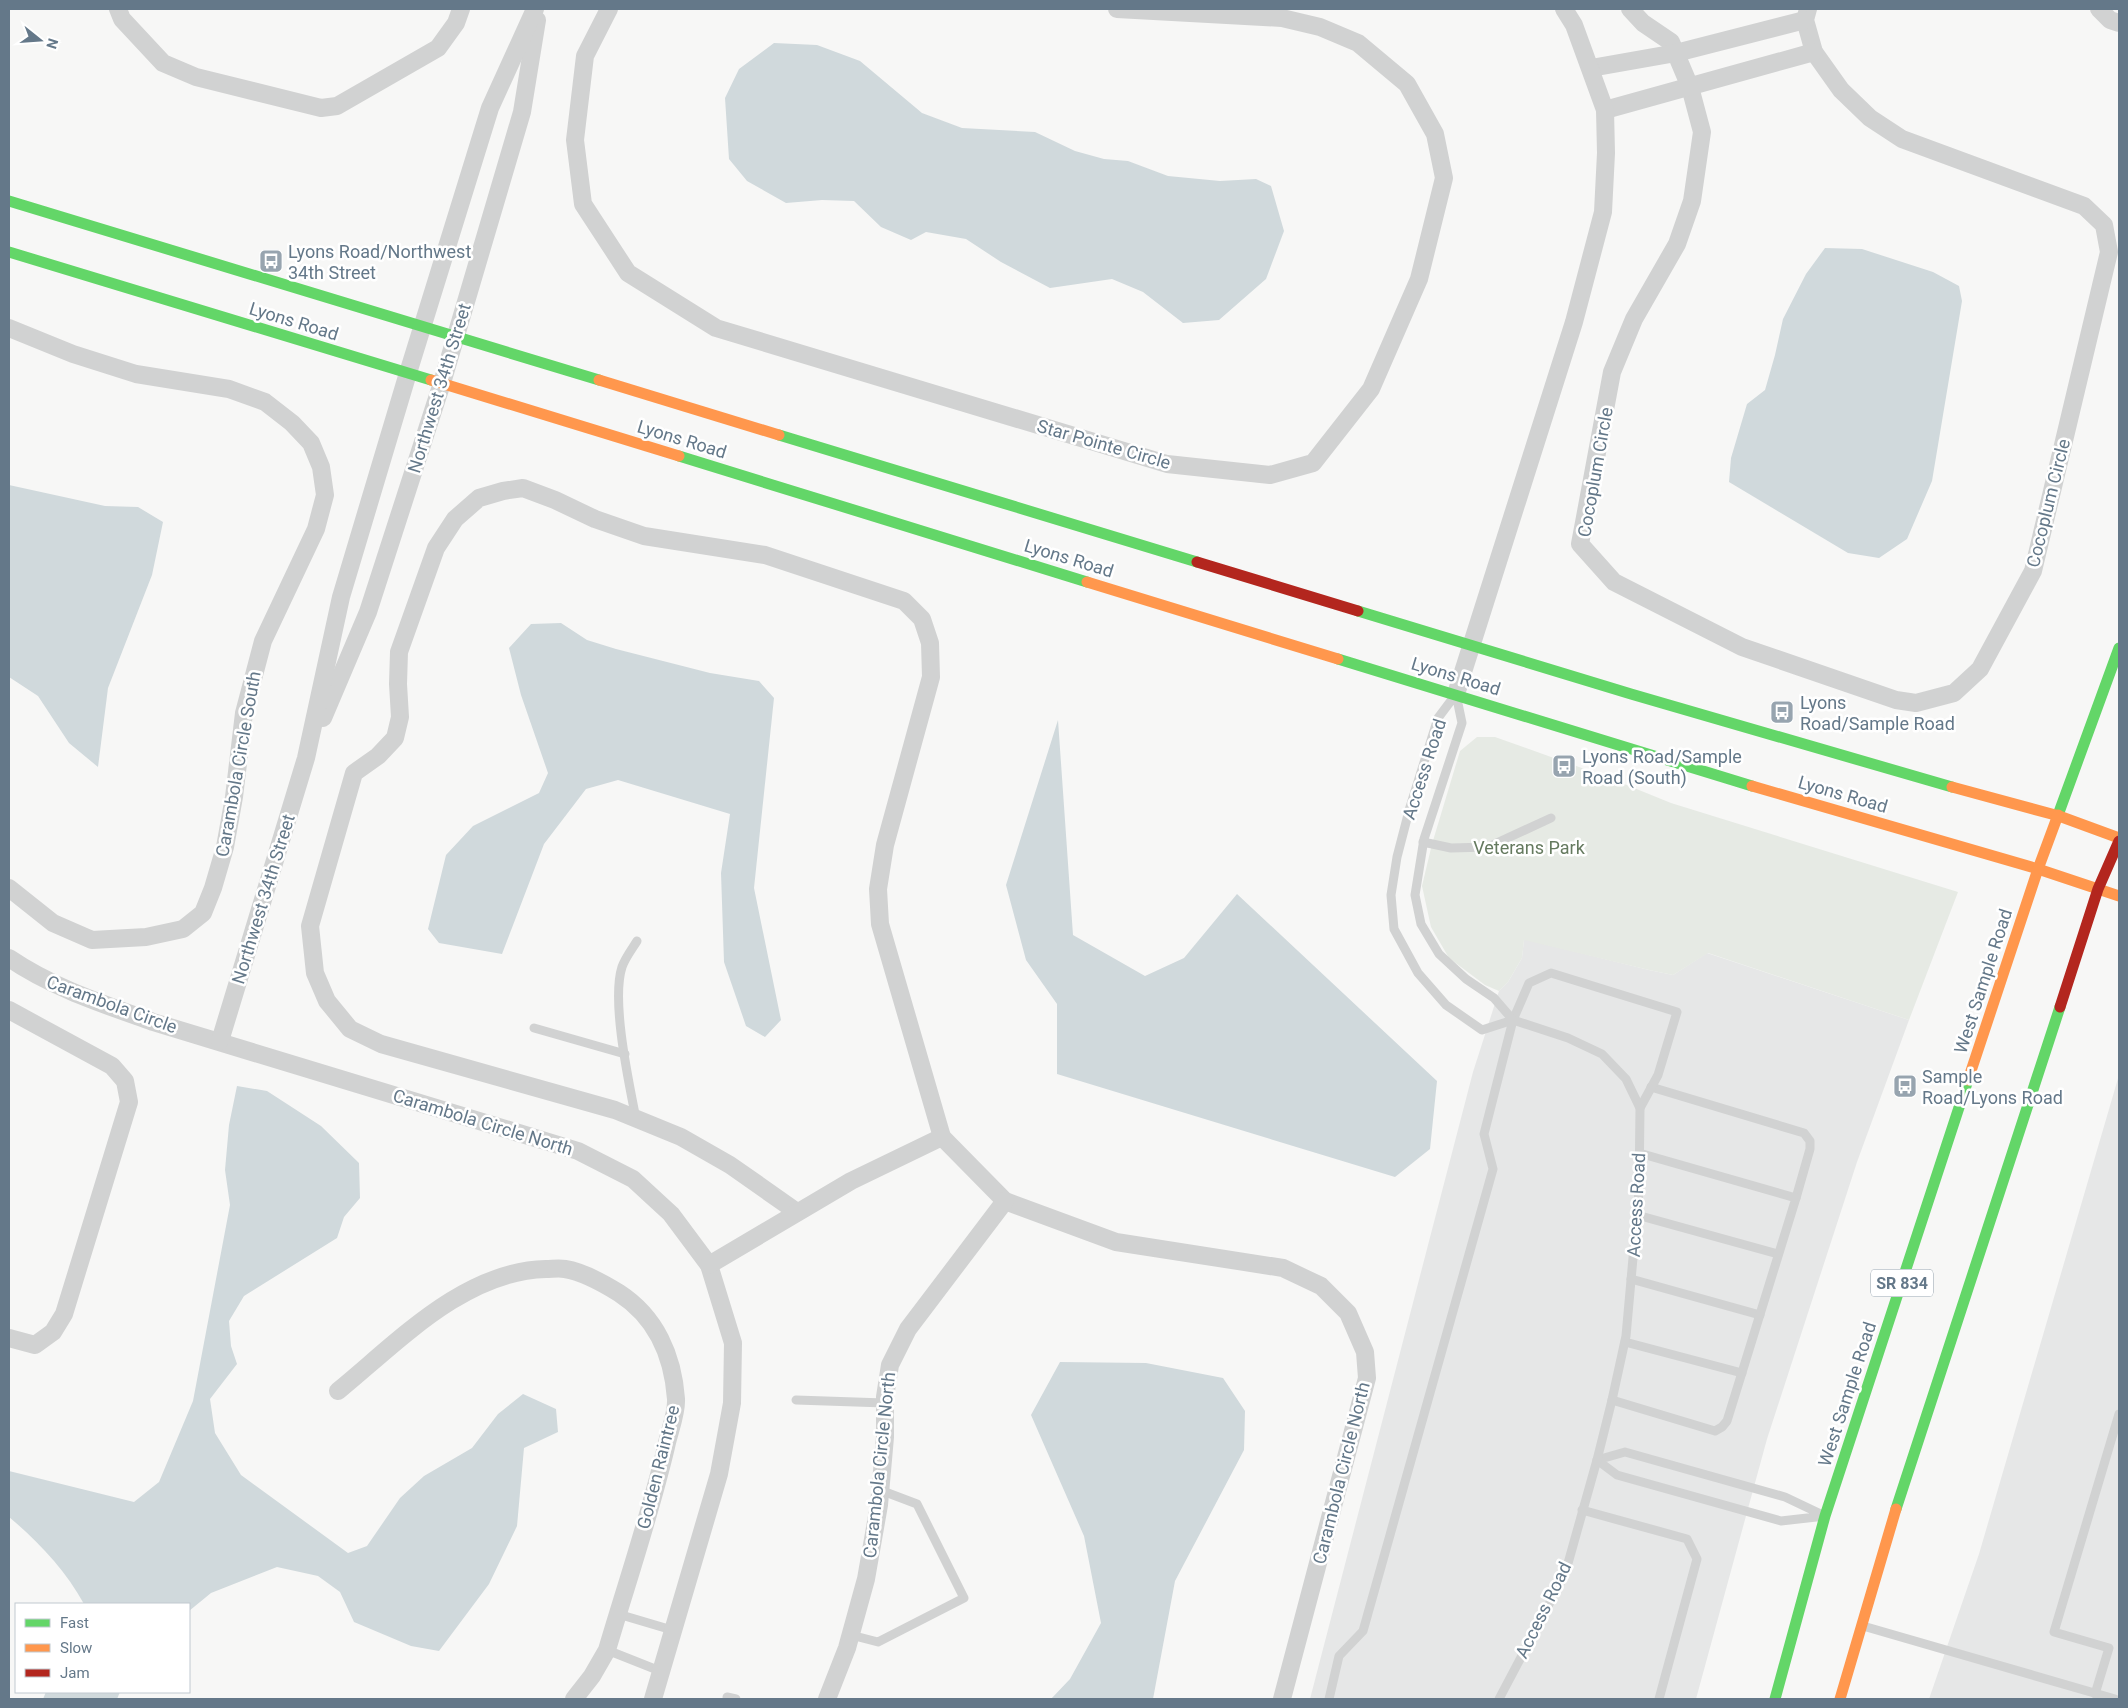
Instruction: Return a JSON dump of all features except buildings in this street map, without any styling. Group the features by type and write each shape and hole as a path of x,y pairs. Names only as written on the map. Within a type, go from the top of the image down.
{"main road":[{"name":"Lyons Road","path":"9,201 454,338 927,479 1650,700 2007,803 2059,816 2119,840"},
{"name":"Lyons Road","path":"9,252 442,383 1705,772 2038,869 2119,896"},
{"name":"West Sample Road","path":"1775,1699 1825,1516 2038,869 2119,648"},
{"path":"1840,1699 1860,1625 1937,1378 2098,889 2119,840"}],"street":[{"path":"118,9 122,19 163,63 196,77 321,108 337,106 438,48 456,23 461,9"},
{"name":"Northwest 34th Street","path":"220,1041 306,758 341,597 408,373 490,108 537,9"},
{"name":"Northwest 34th Street","path":"306,758 368,612 442,383 522,112 537,9"},
{"name":"Star Pointe Circle","path":"609,9 584,56 575,140 583,204 628,273 716,328 1167,464 1270,475 1313,463 1371,389 1419,279 1444,178 1435,134 1406,84 1358,43 1320,27 1282,18 1178,10 1117,9"},
{"path":"1456,694 1574,322 1603,212 1606,152 1605,110 1574,25 1564,9"},
{"name":"Cocoplum Circle","path":"1591,68 1676,53 1807,14 1814,52 1841,90 1870,118 1902,139 2084,206 2104,226 2109,252 2033,571 1980,669 1954,693 1916,703 1896,700 1742,647 1614,582 1580,544 1612,372 1634,319 1677,244 1692,201 1702,132 1690,87 1676,53 1671,42 1643,23 1630,9"},
{"path":"2099,9 2110,20 2119,23"},
{"path":"1605,110 1814,52"},
{"name":"Carambola Circle South","path":"9,328 74,354 136,374 228,389 265,402 292,423 311,443 321,467 325,495 316,529 263,641 244,713 234,797 224,847 213,888 202,913 184,929 146,937 92,940 53,923 9,888"},
{"path":"709,1265 851,1181 942,1138 880,924 878,889 885,845 931,677 930,643 922,619 904,601 765,555 644,536 595,519 555,500 523,488 502,491 479,498 455,519 436,548 399,652 400,717 395,738 378,756 354,774 310,926 315,973 327,1001 350,1029 381,1044 615,1110 681,1137 730,1165 797,1212"},
{"name":"Carambola Circle","path":"9,958 35,976 88,999 153,1022 220,1041"},
{"path":"9,1010 112,1066 125,1081 129,1102 64,1314 53,1332 35,1345 9,1338"},
{"name":"Carambola Circle North","path":"220,1041 578,1150 633,1180 671,1214 709,1265 733,1343 732,1403 719,1474 653,1699"},
{"name":"Carambola Circle North","path":"942,1138 1005,1201 1116,1242 1283,1268 1321,1286 1348,1313 1364,1352 1367,1378 1282,1699"},
{"name":"Carambola Circle North","path":"827,1699 851,1635 866,1579 880,1490 885,1438 885,1404 890,1364 908,1329 1005,1201"},
{"name":"Golden Raintree","path":"338,1391 433,1313 464,1293 500,1277 533,1270 565,1269 601,1282 632,1302 655,1326 670,1363 676,1400 662,1465 607,1650 592,1676 574,1699"}],"lane":[{"name":"Access Road","path":"1456,694 1462,722 1424,842 1415,895 1421,924 1439,954 1466,979 1494,998 1513,1020 1568,1038 1602,1054 1626,1079 1640,1108 1637,1215 1625,1342 1612,1400 1565,1574 1499,1699"},
{"name":"Access Road","path":"1456,694 1438,718 1399,848 1391,895 1394,929 1418,973 1446,1005 1482,1030 1513,1020"},
{"path":"1424,842 1451,848 1488,847 1551,818"},
{"path":"636,1119 625,1054 618,995 622,967 637,940"},
{"path":"1329,1699 1339,1656 1363,1631 1492,1169 1484,1134 1513,1020 1529,983 1551,973 1677,1012 1658,1075 1640,1108"},
{"path":"534,1028 625,1054"},
{"path":"1612,1400 1715,1431 1722,1427 1727,1420 1742,1373 1810,1149 1810,1141 1804,1133 1651,1088"},
{"path":"1640,1153 1796,1198"},
{"path":"1637,1215 1778,1254"},
{"path":"1631,1279 1760,1315"},
{"path":"1625,1342 1742,1373"},
{"path":"796,1400 885,1404"},
{"path":"2095,1694 2109,1648 2054,1632 2119,1414"},
{"path":"1597,1460 1625,1452 1785,1497 1825,1516"},
{"path":"1597,1460 1616,1475 1781,1521 1825,1516"},
{"path":"851,1635 878,1642 964,1598 917,1504 880,1490"},
{"path":"1582,1510 1687,1539 1697,1559 1659,1699"},
{"path":"618,1614 672,1630"},
{"path":"1860,1625 2115,1699"},
{"path":"607,1650 660,1671"}],"shaded area":[{"path":"774,43 817,45 860,61 922,113 962,128 1035,132 1075,151 1104,159 1128,161 1168,176 1220,181 1256,179 1271,186 1284,231 1266,279 1219,320 1183,323 1143,292 1112,279 1050,288 1001,262 966,239 926,232 911,240 881,227 854,201 822,200 786,203 747,181 729,159 725,98 739,69"},
{"path":"1825,248 1862,249 1933,272 1959,286 1962,301 1932,481 1907,539 1879,558 1848,553 1729,482 1731,458 1747,404 1765,390 1783,319 1806,274"},
{"path":"9,485 105,506 138,507 163,522 152,575 108,688 98,767 69,743 38,696 9,677"},
{"path":"561,623 587,640 616,649 710,673 759,681 774,698 754,888 781,1020 765,1037 746,1026 724,962 721,873 730,814 618,780 586,789 544,844 502,954 439,943 428,929 446,855 473,826 539,793 548,773 521,695 509,648 531,624"},
{"path":"1058,720 1073,935 1145,976 1184,958 1237,894 1437,1081 1430,1149 1395,1177 1057,1074 1057,1004 1026,960 1006,885"},
{"path":"1524,939 1673,975 1707,953 1909,1020 1857,1162 1767,1439 1696,1699 1310,1699 1473,1072 1499,991 1508,982 1522,958"},
{"path":"2119,1075 2119,1699 1929,1699 1979,1554"},
{"path":"237,1086 267,1091 321,1126 359,1163 360,1198 344,1217 337,1238 244,1296 229,1321 231,1346 237,1364 210,1399 215,1433 241,1475 348,1553 367,1546 400,1498 424,1476 472,1448 498,1414 523,1394 556,1409 558,1432 524,1448 517,1526 489,1584 439,1651 411,1646 354,1622 340,1592 318,1576 277,1567 211,1593 190,1610 190,1603 83,1603 51,1557 9,1517 9,1471 134,1502 159,1482 193,1401 230,1205 225,1170 229,1125"},
{"path":"1060,1362 1146,1363 1223,1378 1245,1411 1244,1450 1175,1581 1153,1699 1051,1699 1070,1679 1101,1623 1084,1536 1031,1415"},
{"path":"46,1693 120,1693 117,1699 43,1699"}],"green space":[{"name":"Veterans Park","path":"1477,737 1495,737 1607,777 1671,803 1958,892 1909,1020 1708,953 1673,975 1524,940 1522,958 1508,982 1499,991 1485,985 1449,958 1431,927 1422,886 1432,844 1460,751"}],"traffic: fast":[{"path":"9,201 599,380"},
{"path":"9,252 431,380"},
{"path":"779,435 1197,562"},
{"path":"679,456 1087,582"},
{"path":"1358,611 1631,694 1952,787"},
{"path":"2058,815 2119,648"},
{"path":"1338,659 1752,786"},
{"path":"1896,1509 2060,1007"},
{"path":"1775,1699 1825,1516 1968,1080"}],"traffic: slow":[{"path":"431,380 679,456"},
{"path":"599,380 779,435"},
{"path":"1087,582 1338,659"},
{"path":"1752,786 2038,869 2119,896"},
{"path":"1952,787 2059,816 2119,838"},
{"path":"1968,1080 2038,869 2058,815"},
{"path":"1840,1699 1896,1509"}],"traffic: jam":[{"path":"1197,562 1358,611"},
{"path":"2060,1007 2098,889 2119,841"}],"place":[{"name":"Lyons Road/Northwest 34th Street","path":"271,261"},
{"name":"Lyons Road/Sample Road","path":"1782,712"},
{"name":"Lyons Road/Sample Road (South)","path":"1564,766"},
{"name":"Sample Road/Lyons Road","path":"1905,1086"}]}
